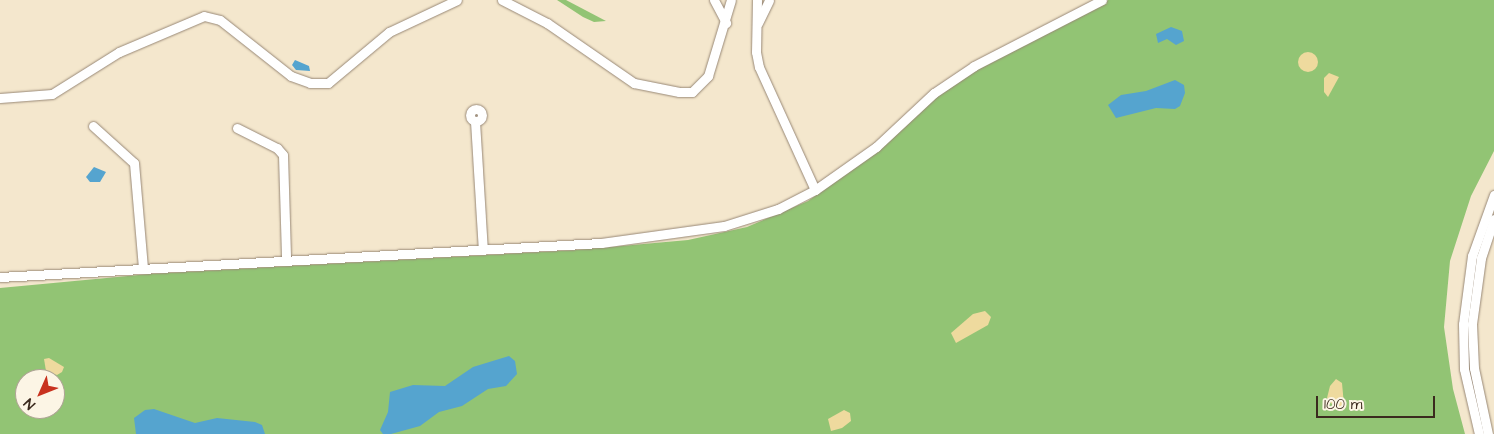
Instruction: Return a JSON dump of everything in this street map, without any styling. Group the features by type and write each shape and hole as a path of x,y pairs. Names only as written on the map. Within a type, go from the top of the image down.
{"street":[{"path":"0,98 52,94 119,52 204,16 220,20 291,76 310,83 328,83 389,32 457,0"},
{"path":"502,0 547,24 634,83 679,92 692,92 708,76 726,23 731,0"},
{"path":"714,0 726,23"},
{"path":"757,0 756,52 759,67 815,190"},
{"path":"758,23 769,0"},
{"path":"0,277 286,259 601,243 724,226 778,209 815,190 876,147 934,93 974,66 1102,0"},
{"path":"475,121 482,250"},
{"path":"93,126 134,163 143,268"},
{"path":"238,128 277,148 283,155 286,259"},
{"path":"1479,434 1464,368 1463,324 1472,256 1494,195"},
{"path":"1488,434 1474,368 1472,324 1481,258 1494,219"}],"green space":[{"path":"557,0 566,0 606,21 594,22"},
{"path":"1108,0 1494,0 1494,151 1471,196 1450,261 1444,327 1453,389 1465,434 0,434 0,288 149,274 577,250 688,240 747,227 808,201 877,151 923,107 977,67"}],"sand":[{"path":"1308,52 1315,55 1318,62 1315,69 1308,72 1301,69 1298,62 1301,55"},
{"path":"1329,73 1339,77 1328,97 1324,92 1324,78"},
{"path":"985,311 991,317 988,325 956,343 951,333 973,314"},
{"path":"49,358 64,367 63,369 46,369 44,359"},
{"path":"1336,379 1342,383 1344,405 1336,409 1327,398 1330,386"},
{"path":"844,410 850,413 851,421 842,428 831,431 828,419"}],"water":[{"path":"1171,27 1182,31 1184,41 1176,45 1167,39 1158,43 1156,34"},
{"path":"295,60 309,66 310,71 296,70 292,65"},
{"path":"1175,80 1184,85 1185,93 1180,106 1175,109 1156,108 1116,118 1108,105 1121,95 1146,91"},
{"path":"94,167 106,172 100,182 90,182 86,177"},
{"path":"509,356 515,361 517,374 506,386 488,389 462,406 439,412 420,426 391,434 383,434 380,430 388,412 390,392 413,385 445,386 473,367"},
{"path":"154,409 195,423 217,418 255,422 262,425 265,434 136,434 134,418 145,410"}]}
